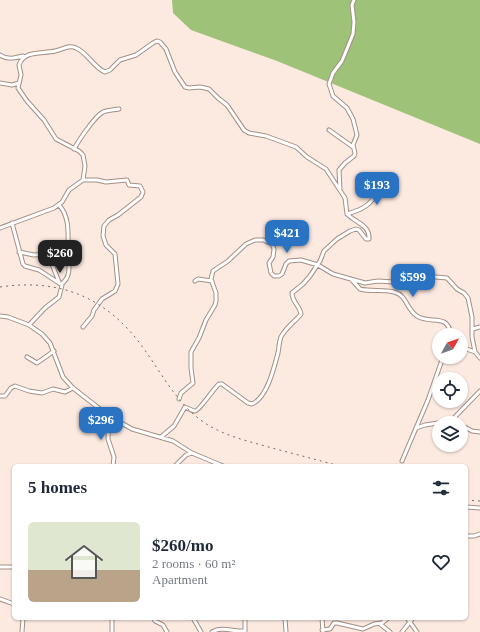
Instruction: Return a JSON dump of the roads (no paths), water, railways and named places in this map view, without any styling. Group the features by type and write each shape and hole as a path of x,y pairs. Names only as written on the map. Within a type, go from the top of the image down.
{"street":[{"path":"340,191 339,170 354,156 354,147 357,136 355,122 346,108 333,96 329,84 333,73 342,61 353,34 354,22 352,5 354,0"},
{"path":"0,55 4,58 15,58 75,47 105,72 110,70 120,60 136,55 152,43 157,41 160,42 166,49 172,66 186,87 204,87 212,91 227,105 240,126 249,133 266,136 299,149 307,157 326,169 346,200 347,214"},
{"path":"27,55 19,62 21,75 18,86 19,90 44,120 52,135 62,143 82,154 85,166 83,180"},
{"path":"0,83 12,86 19,83"},
{"path":"74,149 85,132 100,114 106,111 119,109"},
{"path":"329,130 354,147"},
{"path":"347,214 358,210 371,202 381,176"},
{"path":"0,228 46,212 59,205 70,190 83,180 106,182 127,180 129,185 140,186 143,192 141,197 109,220 104,226 103,236 107,247 115,254 118,284 115,291 102,299 94,310 92,316 83,327"},
{"path":"59,205 65,214 69,240 69,272 66,281 60,283"},
{"path":"161,437 174,426 186,407 195,411 198,410 219,384 222,384 252,404 256,403 267,386 280,339 287,328 301,314 301,311 293,300 292,293 303,284 318,265 326,248 337,239 350,231 357,230 366,239 368,240 370,238 365,226 347,214"},
{"path":"12,223 23,264 39,270 60,283"},
{"path":"180,398 181,393 193,383 191,352 215,305 216,295 211,276 215,269 228,261 246,244 255,240 263,240 272,244 274,250 270,263 271,274 274,276 279,276 282,274 286,264 293,260 310,262 333,274 365,283 387,281 405,283 425,276 447,278 457,289 466,295 472,316 472,342 475,352 480,358"},
{"path":"19,252 34,255 48,254 62,289 59,297 45,308 29,326"},
{"path":"351,278 360,289 394,292 402,295 409,308 415,315 423,319 443,321 448,325 449,328"},
{"path":"194,281 198,279 212,281"},
{"path":"0,316 8,317 38,330 46,338 54,351 60,373 63,377 73,388 109,416 132,429 173,441 192,453 218,464"},
{"path":"472,329 480,327"},
{"path":"468,350 475,352"},
{"path":"27,357 37,363 54,351"},
{"path":"402,461 440,364"},
{"path":"0,396 5,396 11,388 15,386 29,391 42,393 53,389 65,392 73,388"},
{"path":"456,416 480,391"},
{"path":"109,416 108,439 114,457 113,464"},
{"path":"416,428 432,424"},
{"path":"468,429 480,432"},
{"path":"177,464 186,455 192,453"},
{"path":"468,507 480,508"},
{"path":"468,536 480,534"},
{"path":"0,567 12,568"},
{"path":"0,599 12,603"},
{"path":"22,632 23,620"},
{"path":"112,620 112,632"},
{"path":"155,620 163,626 167,632"},
{"path":"194,620 201,632"},
{"path":"212,632 218,629 245,631 245,620"},
{"path":"284,620 286,632"},
{"path":"322,620 322,631 330,629 334,623 362,629 374,624 380,624 385,620"},
{"path":"402,632 408,621 417,632"},
{"path":"380,624 390,632"}],"railway":[{"path":"0,287 22,285 63,289 99,305 130,331 184,405 202,421 218,431 236,438 332,464"},
{"path":"468,500 480,501"}]}
